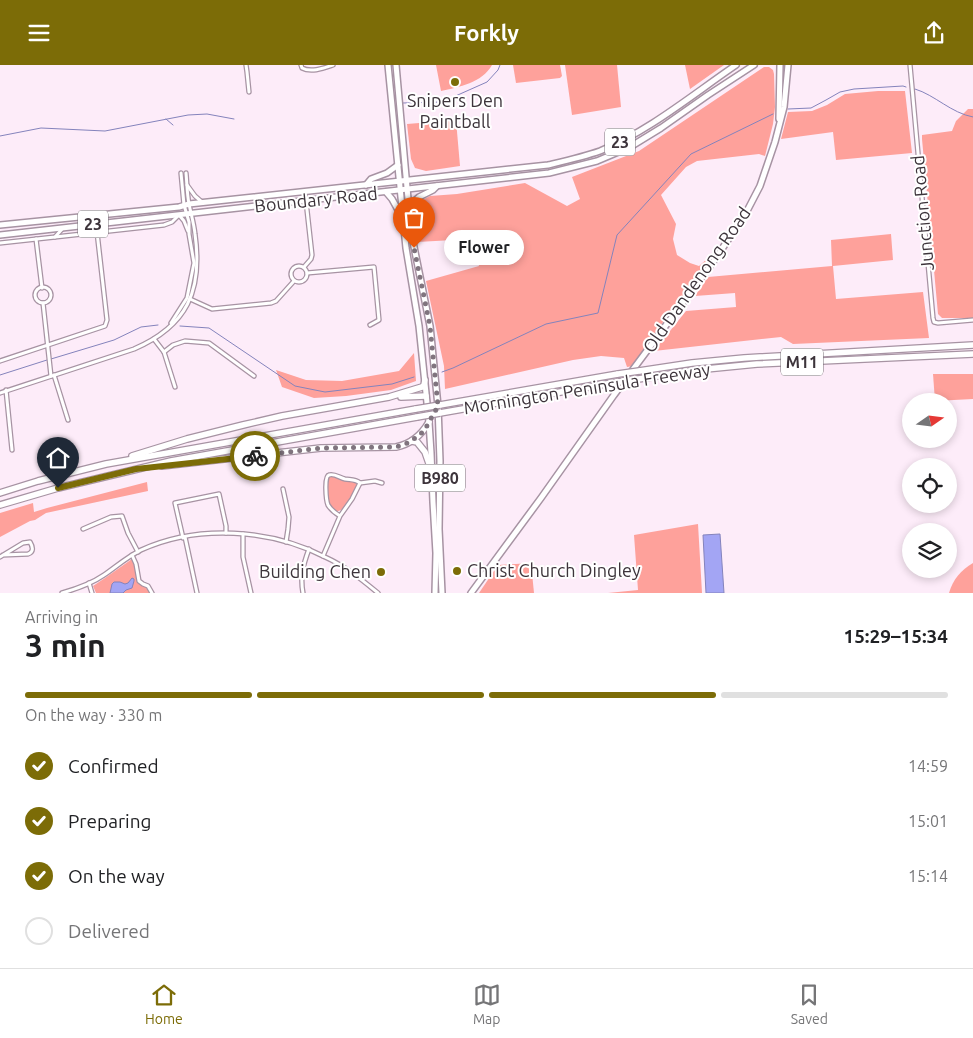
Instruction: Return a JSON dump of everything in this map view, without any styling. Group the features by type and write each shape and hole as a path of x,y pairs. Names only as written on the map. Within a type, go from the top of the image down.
{"highway":[{"name":"Mornington Peninsula Freeway","path":"0,505 58,488 208,453 282,442 417,417 439,408 639,371 744,357 973,345"},
{"name":"Mornington Peninsula Freeway","path":"0,493 38,481 106,464 416,409 439,408 696,370 757,364 973,354"},
{"path":"106,464 187,439 243,425 389,397 422,387 425,380"},
{"path":"389,397 426,396"},
{"path":"136,469 321,448 396,447 406,445 412,441 424,431 429,423"},
{"path":"412,441 417,442 423,449 432,472"}],"main road":[{"path":"396,65 407,180"},
{"name":"Boundary Road","path":"0,225 548,165 593,153 626,139 654,122 736,65"},
{"name":"Boundary Road","path":"0,235 548,173 596,161 630,147 754,65"},
{"path":"774,65 780,75"},
{"name":"Old Dandenong Road","path":"779,127 780,65"},
{"name":"Old Dandenong Road","path":"471,593 732,235 747,211 760,186 779,127 786,96 788,65"},
{"path":"388,66 400,181"},
{"path":"366,185 371,179 387,173 398,165"},
{"name":"B980","path":"407,180 414,248 430,326 439,408 439,529 442,593"},
{"name":"B980","path":"400,181 407,258 419,326 429,423 436,553 435,593"},
{"path":"402,205 409,205 437,186"},
{"path":"306,192 322,199"},
{"path":"386,192 403,219"},
{"path":"426,396 432,399 439,408 429,423"}],"street":[{"path":"247,65 249,93"},
{"path":"302,65 302,68 306,70 323,69 333,65"},
{"name":"Junction Road","path":"910,65 933,318 934,322 938,323 973,320"},
{"path":"0,393 134,349 154,339 176,321 189,299 195,284 198,257 195,234 181,173"},
{"path":"186,173 187,205"},
{"path":"187,185 195,197 203,203"},
{"path":"304,267 312,255 306,192"},
{"path":"189,214 189,234 194,263 189,299"},
{"path":"0,243 166,225 179,216 184,221 189,234"},
{"path":"54,237 64,228"},
{"path":"0,361 103,327 106,323 97,232"},
{"path":"36,239 42,288"},
{"path":"298,265 304,267 307,273 305,279 298,282 294,281 290,273 293,268 298,265"},
{"path":"307,273 374,267 379,320 370,325"},
{"path":"189,299 212,309 271,303 276,301 294,281"},
{"path":"42,288 49,290 51,295 48,301 44,303"},
{"path":"42,288 38,290 35,296 37,301 44,303"},
{"path":"44,303 50,367 68,420"},
{"path":"154,339 164,352 175,387"},
{"path":"164,352 173,345 185,341 210,343 254,376"},
{"path":"6,390 12,449"},
{"path":"340,516 331,509 327,501 327,476 333,475 344,479 354,479 360,483 375,481 382,483"},
{"path":"323,555 340,516 360,483"},
{"path":"283,489 289,517 286,542"},
{"path":"197,593 175,503 219,494 226,533"},
{"path":"83,529 111,517 122,516 138,552"},
{"path":"62,593 89,583 132,555 157,544 184,537 226,533 268,537 309,549 323,555 356,575 376,592"},
{"path":"243,534 243,557 251,593"},
{"path":"30,542 32,545 33,550 31,553 2,556 23,543 30,542"},
{"path":"304,593 302,568 309,549"},
{"path":"132,555 136,564 139,581 148,586 152,593"},
{"path":"89,583 92,593"}],"shaded area":[{"name":"Snipers Den Paintball","path":"436,65 492,65 488,71 476,80 462,86 441,91"},
{"name":"Snipers Den Paintball","path":"513,65 560,65 562,76 560,78 516,83"},
{"path":"565,65 617,65 621,107 572,115"},
{"path":"685,65 724,65 690,89"},
{"path":"764,67 769,67 773,70 775,107 765,156 759,154 697,161 686,167 661,195 676,224 673,239 677,255 699,266 707,259 709,262 651,338 633,366 627,367 624,358 601,356 573,360 445,389 444,366 426,281 479,266 472,239 417,242 417,207 420,201 430,196 457,194 525,183 567,206 580,199 572,177 639,151"},
{"path":"905,91 912,153 836,160 833,132 781,139 788,112 812,111 827,105 845,94"},
{"path":"968,109 973,109 973,318 942,318 938,314 922,135 952,131 956,121"},
{"path":"456,120 460,166 426,171 415,168 411,159 407,124"},
{"path":"891,234 893,260 833,266 836,299 923,292 929,338 793,344 781,337 654,351 686,311 736,307 735,293 695,296 708,277 832,266 831,240"},
{"path":"414,353 416,381 391,390 346,396 314,398 282,387 276,370 306,380 342,381 399,371"},
{"path":"933,374 973,374 973,399 958,400 958,393 934,393"},
{"path":"328,477 353,481 357,484 349,501 343,509 337,511 333,510 328,499 327,483"},
{"path":"147,482 148,491 46,513 0,537 0,513 33,503 34,512"},
{"path":"698,524 702,593 608,593 638,590 634,535"},
{"path":"132,559 138,583 146,587 150,593 96,593 93,586"},
{"path":"531,563 534,593 479,593 498,565"},
{"path":"973,563 973,593 949,593 958,575"}],"water":[{"path":"720,534 724,593 706,593 703,535"},
{"path":"132,578 134,581 132,588 123,593 110,593 114,582 125,584"}],"waterway":[{"path":"403,103 442,102 487,82 500,65"},
{"path":"788,109 811,108 840,92 854,89 906,87"},
{"path":"915,89 957,112 973,117"},
{"path":"0,136 41,128 105,131 188,115 207,114 234,119"},
{"path":"442,372 546,324 598,313 617,235 691,154 773,114"},
{"path":"166,119 173,125"},
{"path":"51,359 114,340 141,327 158,325"},
{"path":"180,326 209,328 295,386 325,392 392,384 414,377"},
{"path":"0,375 47,360"}],"way so far":[{"path":"255,456 321,448 396,447 406,445 424,431 438,406 430,326 414,248"}],"place":[{"name":"Snipers Den Paintball","path":"455,82"},
{"name":"Flower","path":"414,248"},
{"name":"Christ Church Dingley","path":"457,571"},
{"name":"Building Chen","path":"381,572"}],"route":[{"path":"58,488 136,469 255,456"}]}
